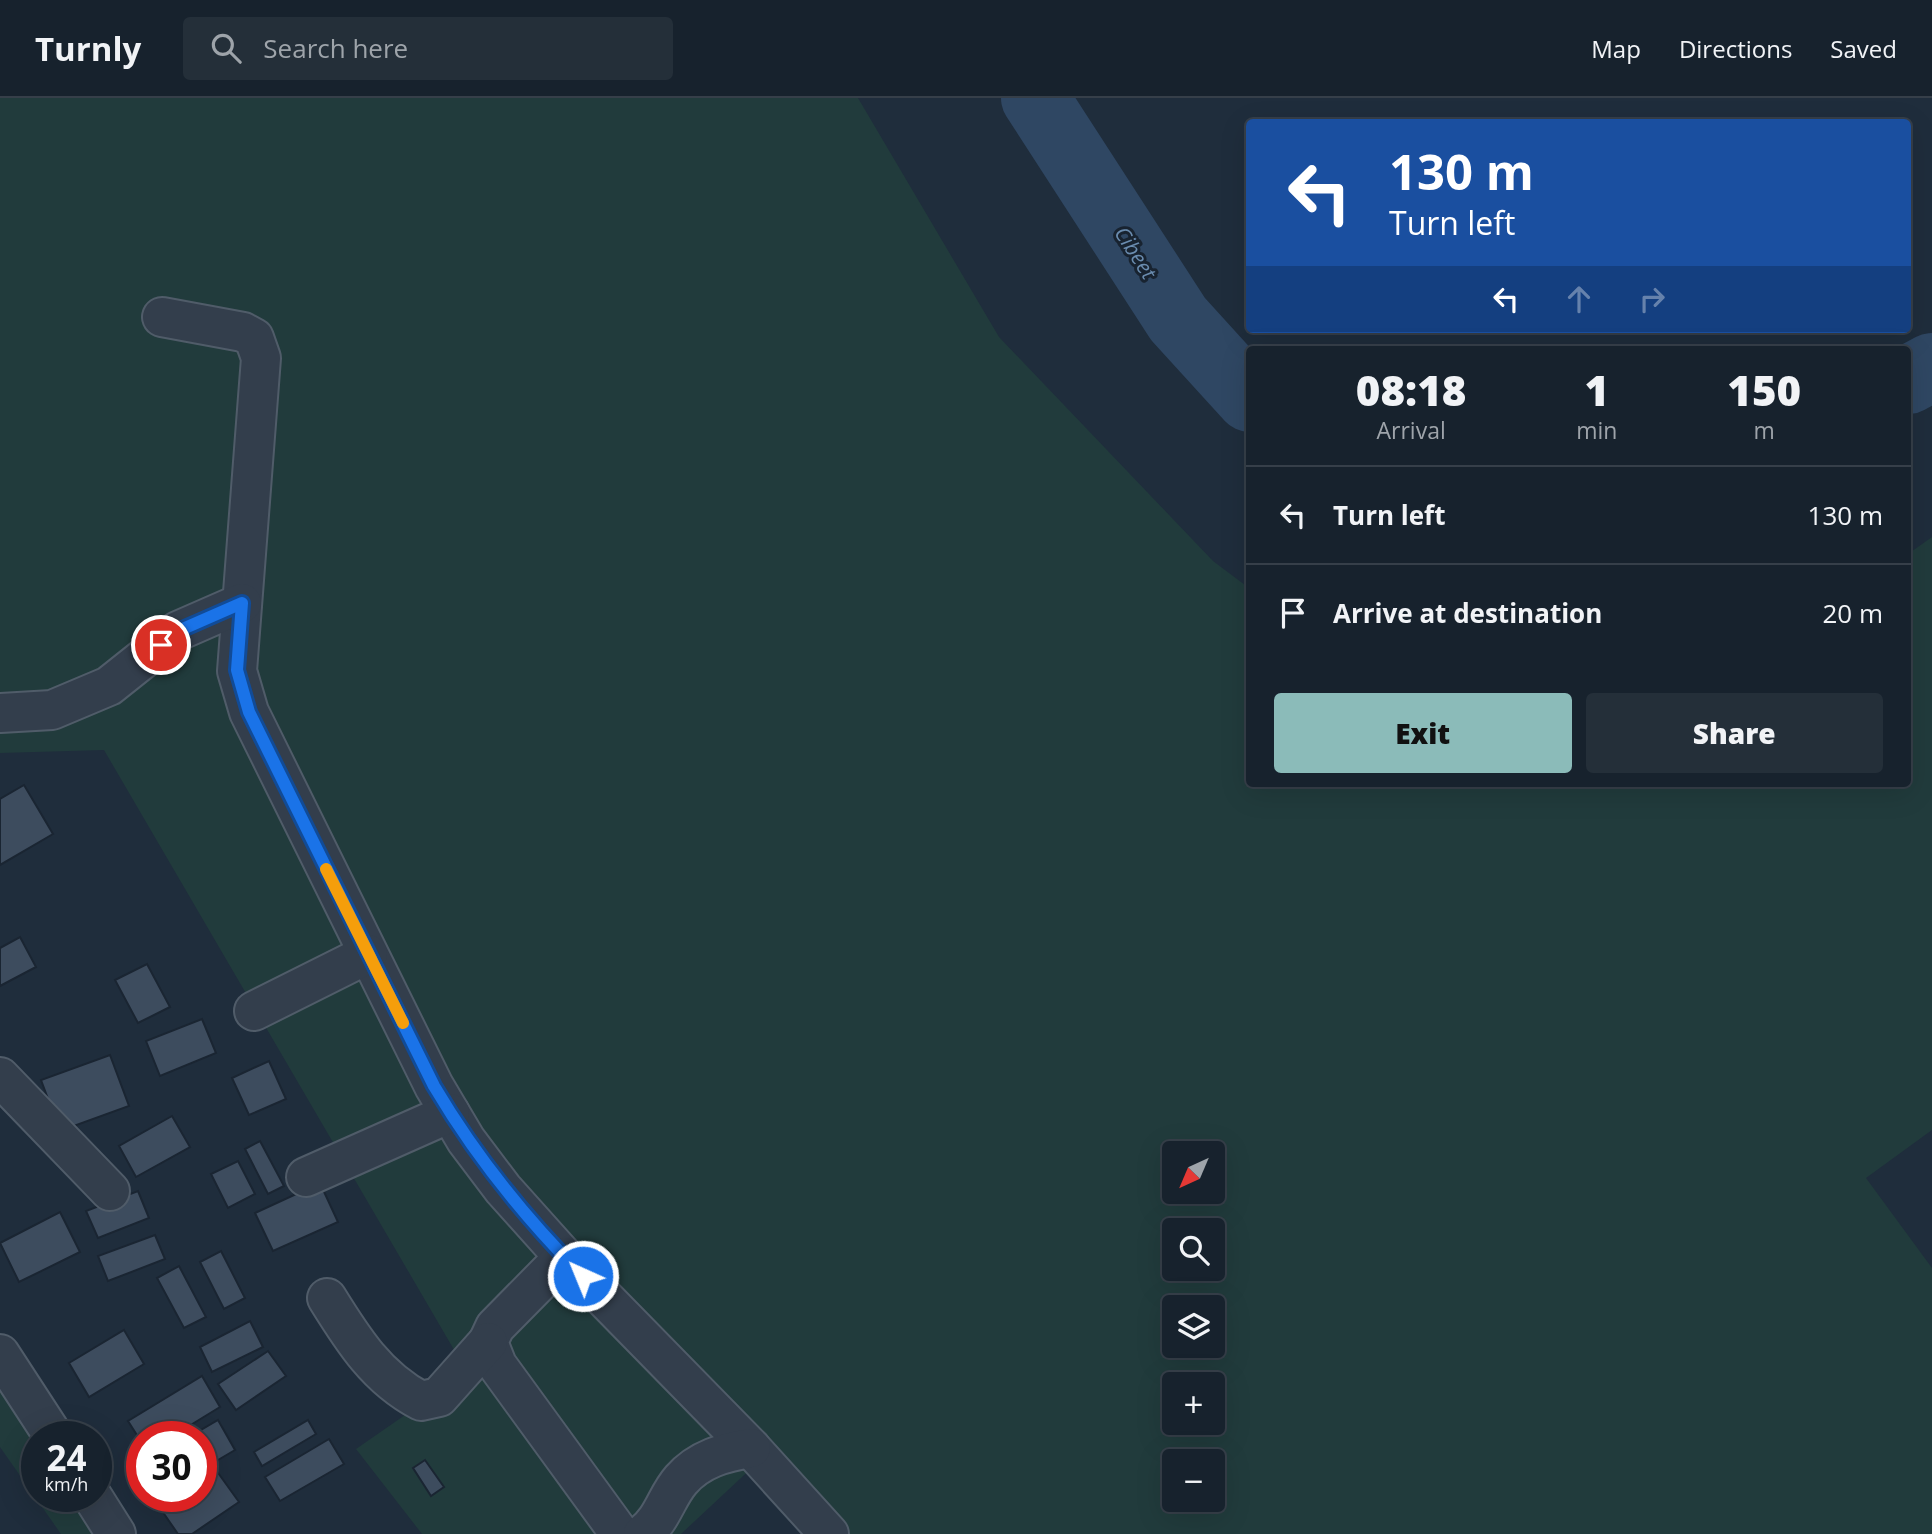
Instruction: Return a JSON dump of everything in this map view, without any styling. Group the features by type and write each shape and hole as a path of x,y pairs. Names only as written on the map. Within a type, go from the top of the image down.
{"street":[{"path":"162,317 243,332 254,338 261,358 237,670 249,712 450,1113 502,1189 564,1257 751,1448 828,1534"},
{"path":"0,713 52,710 109,686 178,631 242,603"},
{"path":"254,1012 368,954"},
{"path":"0,1077 110,1191"},
{"path":"306,1177 450,1113"},
{"path":"327,1298 356,1346 394,1387 421,1401 439,1397 488,1342 495,1326 564,1257"},
{"path":"488,1342 497,1366 620,1534"},
{"path":"0,1354 44,1421"},
{"path":"643,1534 668,1505 680,1481 701,1462 751,1448"},
{"path":"102,1512 116,1534"}],"green space":[{"path":"0,98 858,98 999,337 1213,561 1246,586 1246,787 1911,787 1911,552 1932,537 1932,1130 1866,1178 1932,1268 1932,1534 849,1534 771,1450 681,1534 422,1534 356,1449 467,1372 104,750 0,753"},
{"path":"0,1335 57,1421 21,1421 21,1477 0,1447"},
{"path":"112,1500 137,1534 61,1534 46,1512 112,1512"}],"building":[{"path":"24,785 53,834 0,865 0,799"},
{"path":"20,937 36,967 0,986 0,948"},
{"path":"147,964 170,1007 138,1023 115,980"},
{"path":"202,1019 216,1053 160,1076 146,1041"},
{"path":"110,1055 129,1106 60,1131 41,1080"},
{"path":"269,1061 286,1099 249,1115 232,1078"},
{"path":"172,1116 190,1147 136,1177 119,1146"},
{"path":"260,1141 284,1186 268,1194 245,1149"},
{"path":"238,1161 255,1194 228,1208 211,1174"},
{"path":"320,1183 338,1222 273,1251 255,1213"},
{"path":"138,1191 149,1218 98,1238 86,1211"},
{"path":"60,1212 80,1252 19,1282 0,1243"},
{"path":"155,1235 165,1259 108,1281 98,1256"},
{"path":"221,1251 245,1298 224,1309 200,1262"},
{"path":"179,1266 206,1317 184,1328 157,1278"},
{"path":"250,1321 263,1347 212,1372 200,1347"},
{"path":"124,1330 144,1364 89,1397 69,1363"},
{"path":"268,1351 286,1376 236,1410 218,1384"},
{"path":"202,1376 220,1407 197,1421 128,1421"},
{"path":"218,1420 235,1450 217,1461 217,1421"},
{"path":"308,1420 316,1434 262,1466 254,1452"},
{"path":"329,1439 344,1464 280,1501 265,1477"},
{"path":"425,1460 444,1487 431,1496 413,1468"},
{"path":"217,1471 239,1502 192,1534 178,1534 163,1512 217,1512"}],"waterway":[{"name":"Cibeet","path":"1035,98 1178,319 1246,394"},
{"name":"Cibeet","path":"1911,378 1932,367"}],"slow traffic":[{"path":"326,869 403,1023"}],"route":[{"path":"161,645 178,631 242,603 237,670 249,712 434,1086 466,1140 502,1189 583,1276"}]}
